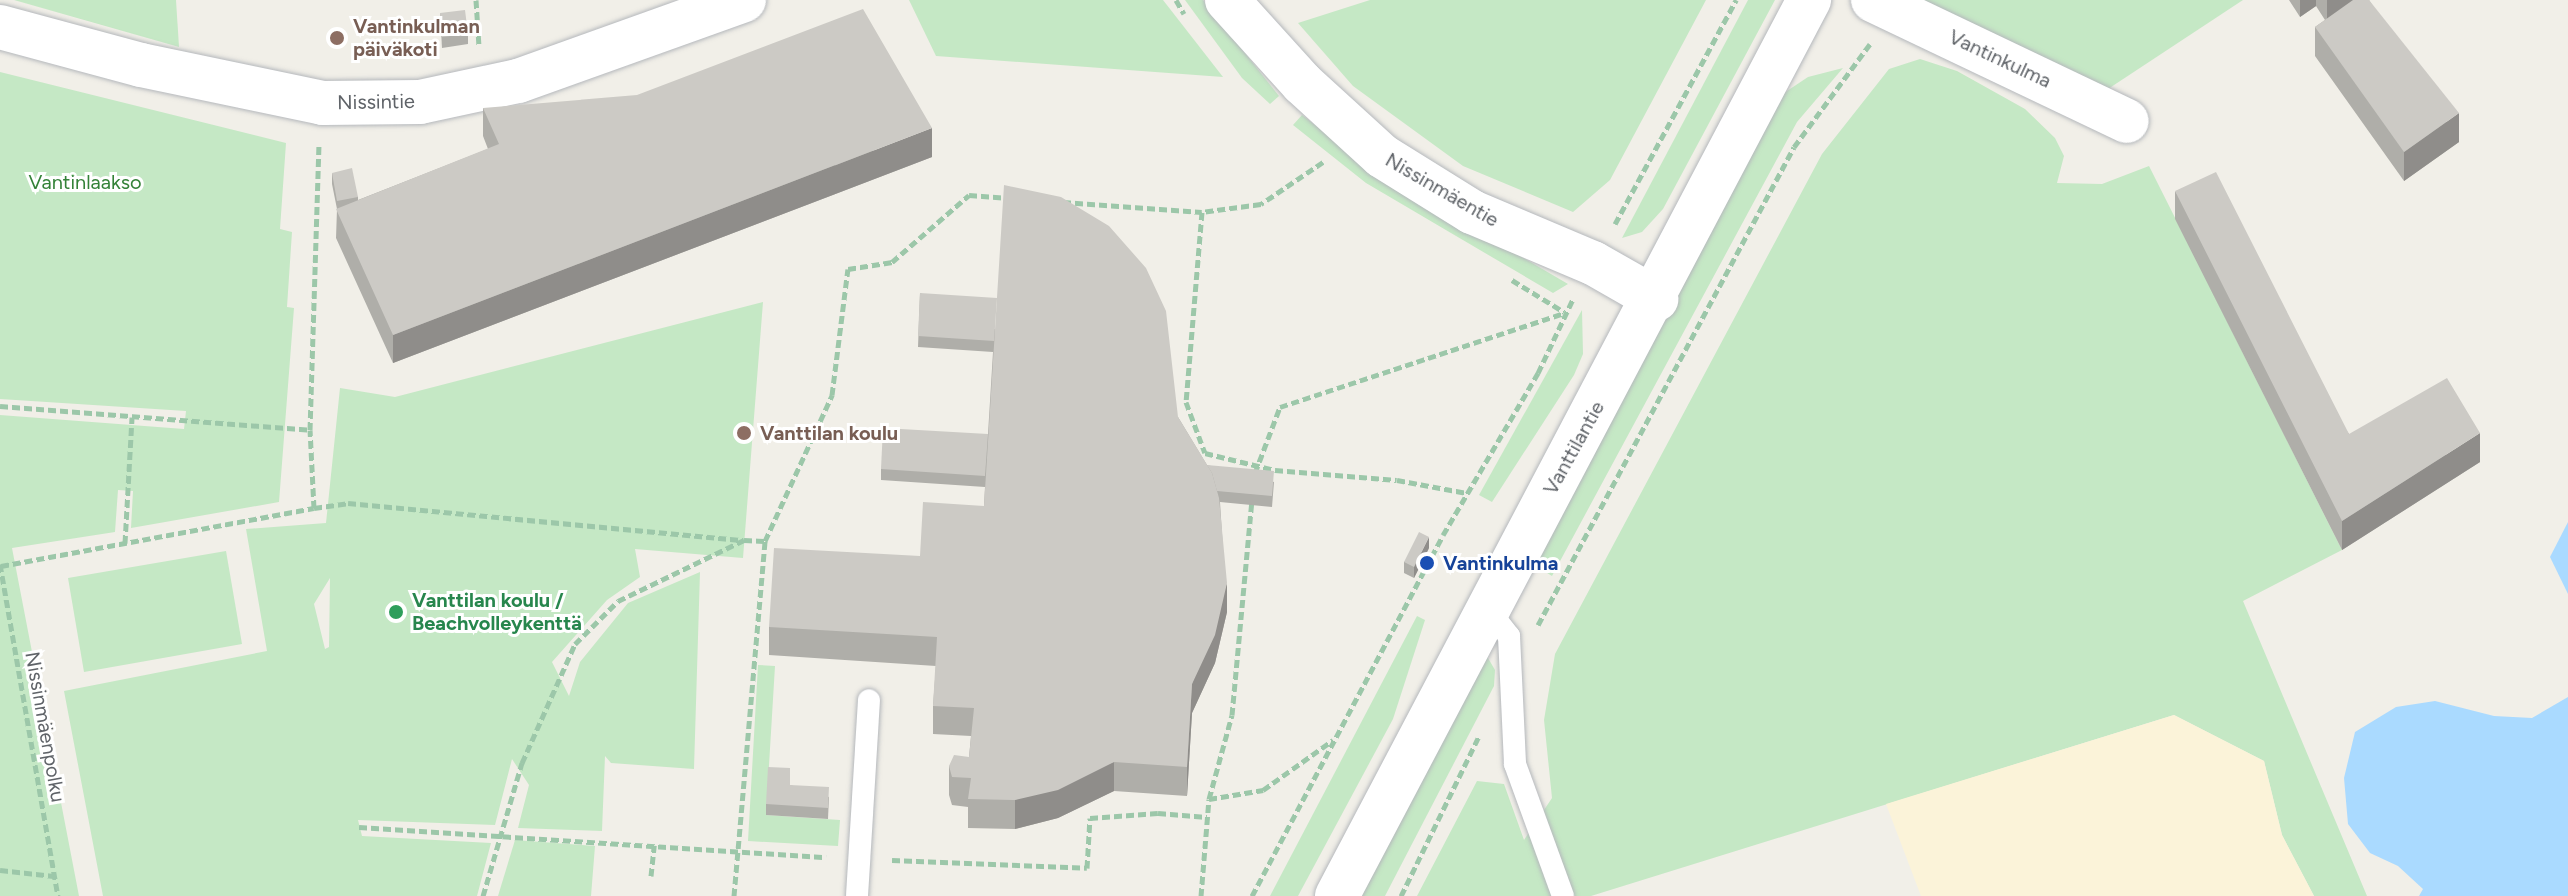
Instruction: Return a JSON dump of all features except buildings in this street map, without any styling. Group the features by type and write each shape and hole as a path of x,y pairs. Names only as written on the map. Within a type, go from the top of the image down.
{"street":[{"name":"Nissintie","path":"0,27 141,65 323,103 420,102 518,81 744,0"},
{"name":"Nissinmäentie","path":"1227,0 1302,83 1382,156 1472,212 1593,263 1656,299"},
{"name":"Vanttilantie","path":"1337,896 1487,608 1656,299 1809,0"},
{"name":"Vantinkulma","path":"1880,4 2127,121"}],"lane":[{"path":"1487,608 1509,636 1508,682 1515,764 1563,896"},
{"path":"857,896 869,700"}],"path":[{"path":"476,0 480,58"},
{"path":"1252,896 1467,493 1538,373 1565,313 1736,0"},
{"path":"1401,896 1508,682 1794,147 1864,56 1880,4"},
{"path":"314,508 310,430 323,103"},
{"path":"1046,201 1202,212 1261,204 1325,160"},
{"path":"734,896 765,541 832,395 848,269 892,262 969,195 1015,198"},
{"path":"1202,212 1186,402 1205,453 1256,466 1467,493"},
{"path":"1254,479 1256,466 1280,407 1565,313"},
{"path":"0,406 310,430"},
{"path":"125,543 132,417"},
{"path":"1201,896 1209,799 1232,715 1253,492"},
{"path":"0,565 348,503 765,541"},
{"path":"483,896 522,763 575,644 618,601 744,540"},
{"name":"Nissinmäenpolku","path":"0,565 58,896"},
{"path":"1209,799 1263,790 1334,739"},
{"path":"359,827 859,859 1087,868 1090,818 1158,813 1207,817"},
{"path":"651,876 654,845"},
{"path":"0,870 54,876"}],"green space":[{"path":"14,0 176,0 179,47"},
{"path":"909,0 1163,0 1223,77 936,56"},
{"path":"1185,0 1203,0 1279,96 1270,104 1242,78"},
{"path":"1370,0 1706,0 1610,180 1573,212 1463,166 1353,86 1298,23"},
{"path":"1748,0 1775,0 1663,209 1642,232 1622,238"},
{"path":"1905,0 2243,0 2108,89"},
{"path":"1920,59 1957,71 2025,109 2055,138 2064,156 2057,183 2102,184 2149,166 2342,550 2243,601 2367,896 2314,896 2282,835 2264,761 2174,715 1591,896 1417,896 1477,781 1504,784 1524,840 1552,798 1544,720 1555,654 1822,154 1889,69"},
{"path":"1843,68 1797,122 1552,576 1534,565 1784,93 1808,77"},
{"name":"Vantinlaakso","path":"0,72 286,143 280,229 292,232 287,307 294,308 279,502 131,528 133,491 118,490 115,532 12,548 79,896 0,896 0,415 184,429 186,411 0,399"},
{"path":"1302,115 1375,171 1568,284 1553,293 1366,183 1293,125"},
{"path":"763,302 743,558 635,549 640,577 607,600 552,662 569,696 580,662 628,603 700,572 694,769 611,763 605,756 602,831 518,828 529,785 512,759 495,825 358,820 362,836 491,843 477,896 103,896 64,691 267,651 246,529 326,523 340,388 395,397","holes":["330,578 329,647 325,649 314,604"]},
{"path":"1582,310 1583,354 1574,375 1492,502 1479,495"},
{"path":"226,551 242,644 84,672 68,578"},
{"path":"1417,616 1425,620 1393,719 1298,896 1270,896"},
{"path":"1485,653 1495,670 1494,686 1385,896 1357,896"},
{"path":"758,665 775,666 766,815 840,820 838,846 748,841"},
{"path":"515,840 595,846 591,896 498,896"}],"sand":[{"path":"2174,715 2264,761 2282,835 2314,896 1921,896 1886,804"}],"water":[{"path":"2568,522 2568,594 2550,557"},
{"path":"2568,697 2568,896 2419,896 2423,889 2398,866 2370,853 2348,824 2344,778 2355,732 2396,707 2435,701 2494,716 2532,718"}],"place":[{"name":"Vantinkulman päiväkoti","path":"337,38"},
{"name":"Vanttilan koulu","path":"744,433"},
{"name":"Vantinkulma","path":"1427,563"},
{"name":"Vanttilan koulu / Beachvolleykenttä","path":"396,612"}]}
